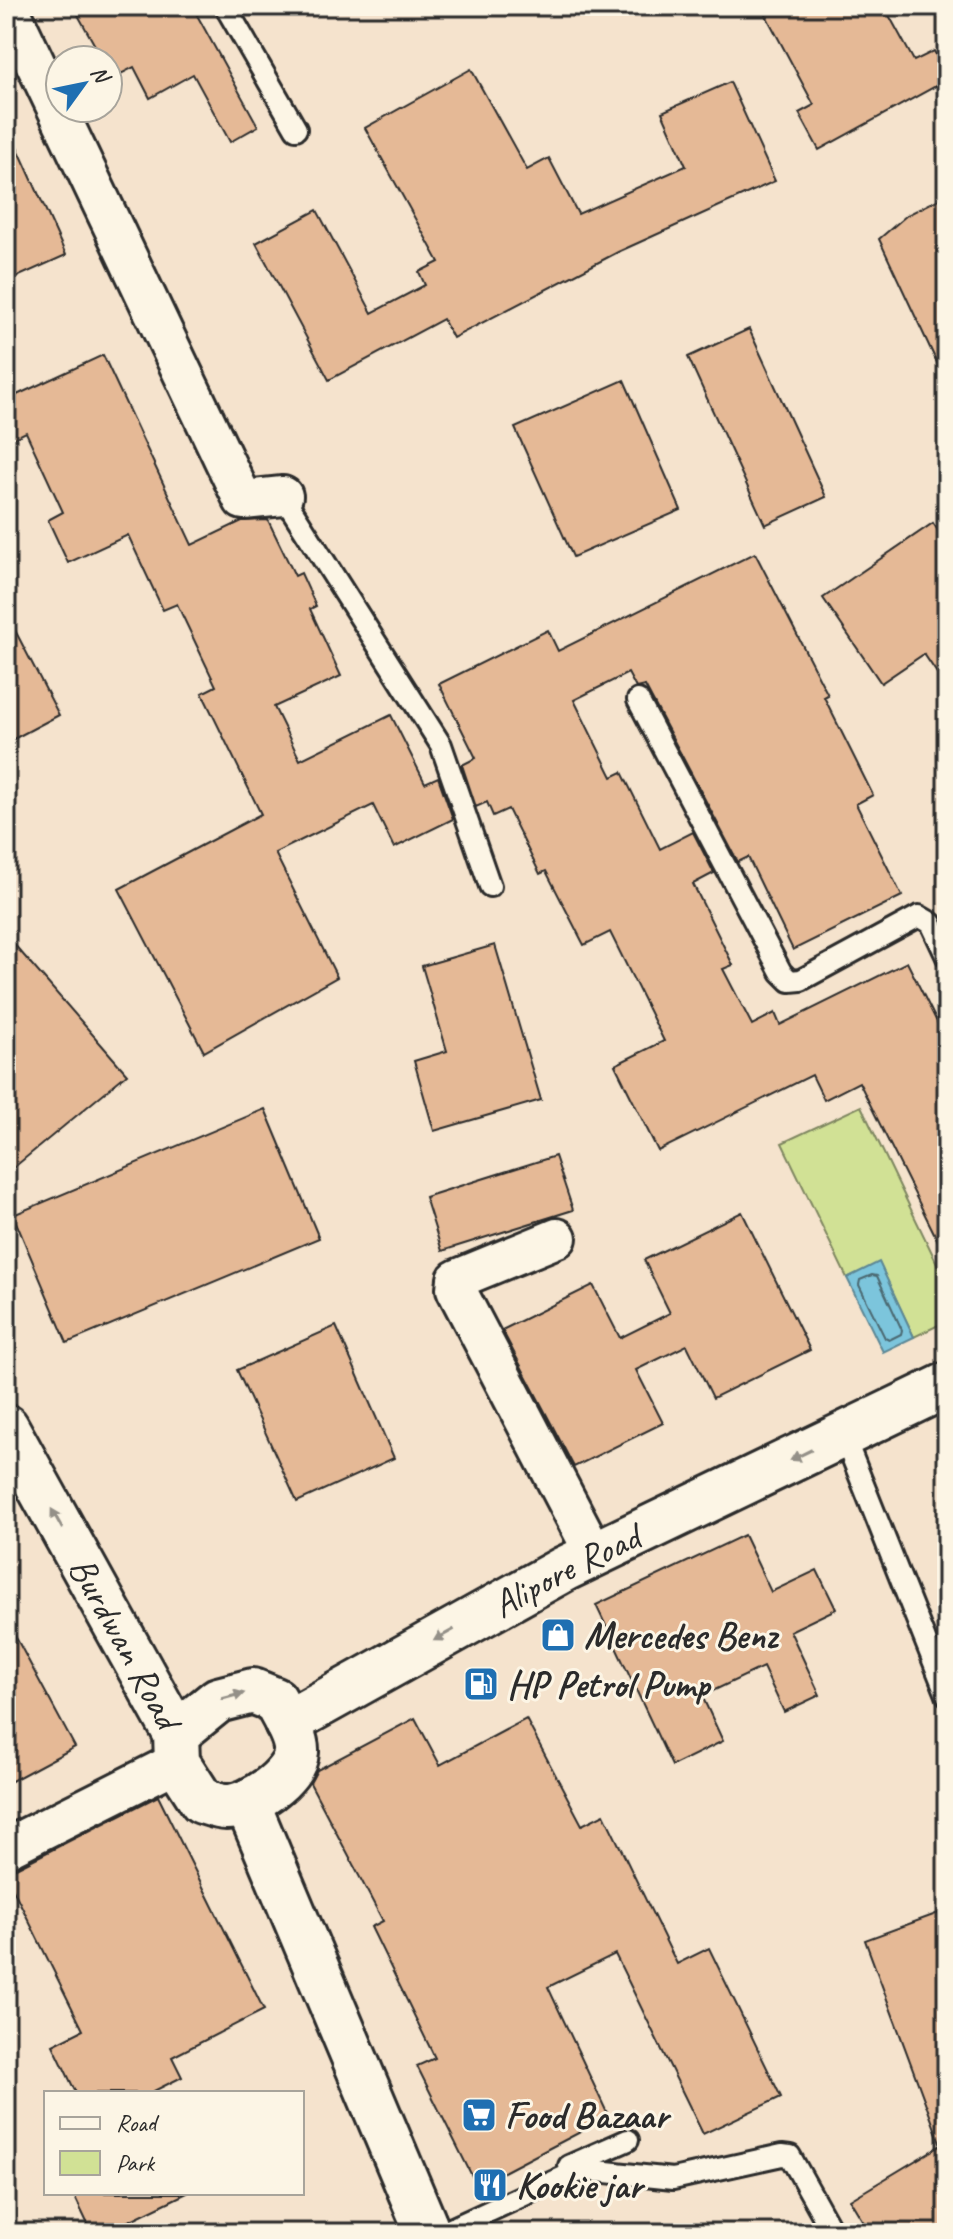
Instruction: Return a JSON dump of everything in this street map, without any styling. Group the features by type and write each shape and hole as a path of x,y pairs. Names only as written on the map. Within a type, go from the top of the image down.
{"main road":[{"name":"Alipore Road","path":"287,1723 594,1553 947,1385"},
{"name":"Burdwan Road","path":"6,1427 176,1748 218,1700 253,1691 275,1700 287,1723"},
{"path":"176,1748 202,1801 225,1807 247,1803 290,1773 297,1751 287,1723"},
{"path":"247,1803 432,2231"}],"street":[{"path":"9,9 243,500 283,496"},
{"path":"557,1238 457,1279 456,1289 594,1553"},
{"path":"6,1848 176,1748"}],"lane":[{"path":"225,6 296,129"},
{"path":"283,496 441,745 490,886"},
{"path":"638,700 781,972 790,981 801,980 919,916 931,923 947,957"},
{"path":"843,1434 947,1695"},
{"path":"432,2231 628,2140"},
{"path":"432,2231 570,2174 587,2170 673,2179 782,2155 790,2156 833,2233"}],"green space":[{"path":"861,1106 947,1284 947,1321 914,1337 879,1263 847,1278 782,1143"}],"water":[{"path":"879,1262 914,1337 883,1352 847,1278"}],"building":[{"path":"95,6 192,6 258,126 230,142 193,74 150,98 134,67 124,72 124,44 94,44 78,15"},
{"path":"761,6 884,6 914,61 934,51 947,80 819,150 799,113 814,105"},
{"path":"471,69 527,170 549,158 578,214 686,166 662,112 730,82 775,181 618,252 453,338 443,319 329,380 256,243 317,210 372,313 425,285 419,272 439,262 365,128"},
{"path":"6,122 66,255 6,282"},
{"path":"947,195 947,384 879,239 907,215"},
{"path":"749,329 826,497 765,525 688,357"},
{"path":"103,355 192,545 242,521 268,520 295,576 301,573 316,606 310,609 341,676 274,707 300,760 391,715 425,783 438,777 453,819 394,848 373,805 275,853 337,977 204,1052 119,889 261,814 202,693 216,686 177,604 163,610 128,535 68,563 48,520 63,512 26,432 6,442 6,400"},
{"path":"624,380 681,510 573,557 515,428"},
{"path":"933,523 947,544 947,688 924,654 881,683 823,598"},
{"path":"755,553 828,695 824,697 873,795 856,804 902,896 793,950 748,857 738,862 645,686 636,688 628,673 574,700 612,777 622,772 660,849 693,832 714,873 693,884 733,965 723,969 752,1025 775,1013 780,1025 907,962 947,1042 947,1259 859,1082 824,1100 812,1075 658,1151 615,1065 664,1041 610,932 584,945 546,871 540,874 508,809 493,816 487,802 476,807 462,765 476,758 439,684 548,630 558,651"},
{"path":"6,613 59,715 6,743"},
{"path":"6,935 127,1074 6,1174"},
{"path":"495,945 541,1100 434,1131 414,1061 447,1051 422,966"},
{"path":"265,1109 319,1238 67,1343 13,1215"},
{"path":"555,1156 573,1210 442,1251 425,1197"},
{"path":"742,1212 810,1350 713,1398 687,1345 636,1370 663,1423 574,1467 502,1330 593,1285 620,1338 670,1313 644,1260"},
{"path":"336,1326 394,1458 297,1502 237,1370"},
{"path":"744,1535 771,1592 817,1570 836,1609 790,1631 820,1695 784,1712 763,1667 702,1696 723,1741 672,1766 596,1605"},
{"path":"6,1619 75,1747 6,1784"},
{"path":"415,1718 440,1765 526,1719 582,1825 604,1814 677,1964 709,1948 781,2097 703,2134 615,1954 548,1987 609,2117 477,2186 417,2066 435,2058 371,1927 383,1921 310,1783 317,1770"},
{"path":"158,1796 264,2010 172,2057 182,2077 154,2091 75,2091 53,2045 83,2030 6,1875 6,1870 16,1868"},
{"path":"947,1910 947,2233 870,2233 850,2200 941,2145 865,1940"},
{"path":"74,2195 183,2195 104,2233 92,2233"}],"place":[{"name":"Mercedes Benz","path":"558,1635"},
{"name":"HP Petrol Pump","path":"481,1684"},
{"name":"Food Bazaar","path":"479,2115"},
{"name":"Kookie jar","path":"490,2185"}]}
